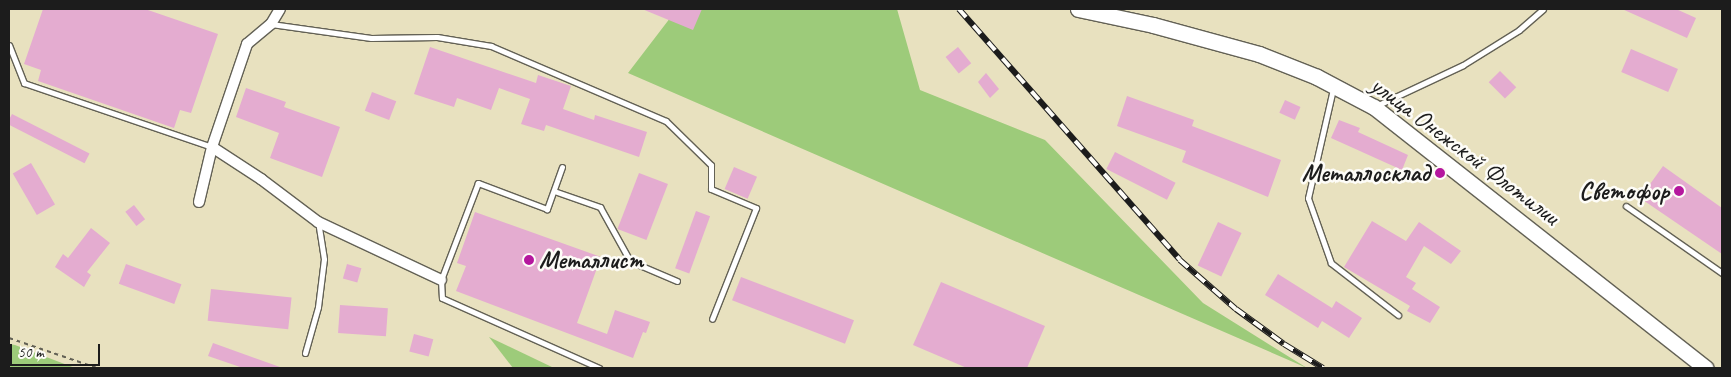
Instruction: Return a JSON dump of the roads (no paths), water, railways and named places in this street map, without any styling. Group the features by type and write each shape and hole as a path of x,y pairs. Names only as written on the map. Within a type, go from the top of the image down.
{"main road":[{"name":"улица Онежской Флотилии","path":"1374,107 1706,368"}],"street":[{"path":"200,202 212,147 247,44 272,24 280,9"},
{"path":"212,147 261,179 318,222 442,280"}],"lane":[{"path":"1078,9 1153,25 1259,54 1334,86 1374,107 1463,65 1519,30 1543,9"},
{"path":"272,24 371,38 438,37 491,46 666,121 711,165 711,189 756,208 712,319"},
{"path":"9,45 24,83 212,147"},
{"path":"1334,86 1308,198 1331,263 1398,315"},
{"path":"562,166 547,209 478,183 442,280 442,298 599,368"},
{"path":"554,191 600,207 630,261 677,280"},
{"path":"1626,206 1722,273"},
{"path":"305,354 318,307 324,259 318,222"}],"railway":[{"path":"959,9 1180,260 1236,309 1284,344 1323,368"}],"place":[{"name":"Металлосклад","path":"1440,173"},
{"name":"Светофор","path":"1679,191"},
{"name":"Металлист","path":"529,260"}]}
